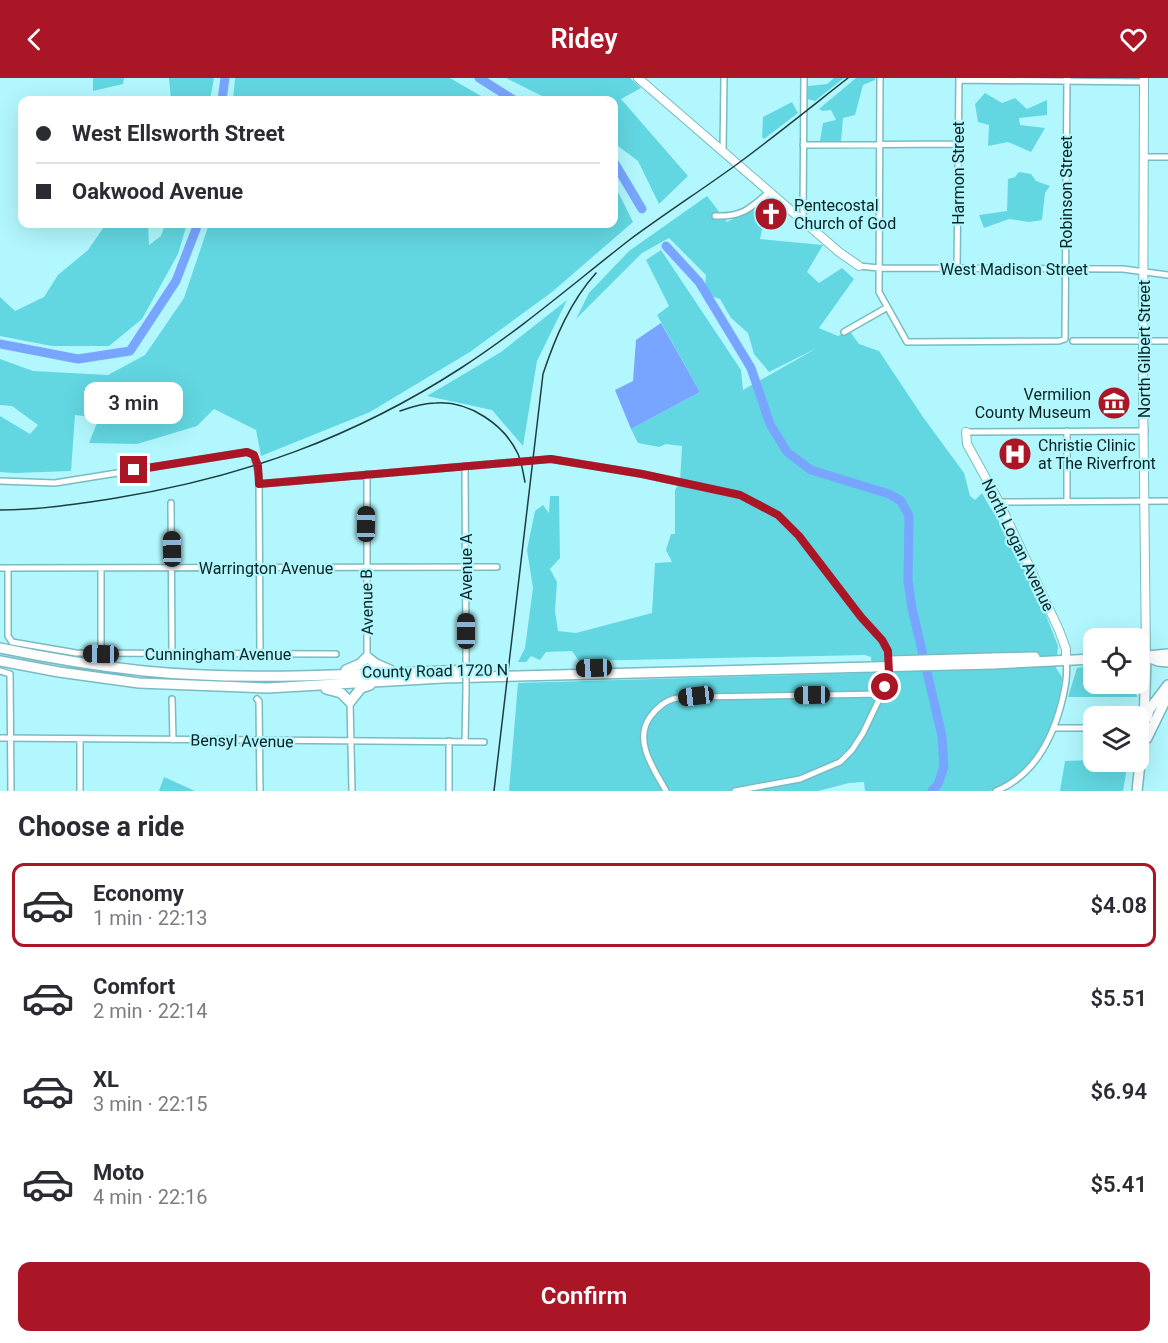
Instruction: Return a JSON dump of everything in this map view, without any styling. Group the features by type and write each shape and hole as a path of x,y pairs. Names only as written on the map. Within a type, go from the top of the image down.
{"main road":[{"path":"638,78 646,81 802,220 859,266"},
{"name":"North Gilbert Street","path":"1143,628 1145,502 1144,80"},
{"name":"North Logan Avenue","path":"966,432 967,444 999,502 1059,630 1066,649 1066,659"},
{"name":"County Road 1720 N","path":"0,648 92,665 146,672 206,675 872,664"},
{"path":"1149,656 1168,654"},
{"path":"323,674 353,669 367,657 383,668 397,672"},
{"path":"872,664 1083,659"},
{"path":"1149,659 1168,662"},
{"name":"County Road 1720 N","path":"0,660 59,672 172,685 267,688 514,675 872,664"},
{"path":"313,686 341,693 350,702 361,688 381,681"},
{"path":"1149,710 1168,685"},
{"path":"1143,694 1145,698"},
{"path":"1145,694 1146,706"},
{"path":"1149,724 1168,695"},
{"path":"1137,791 1139,772"}],"street":[{"path":"723,151 724,78"},
{"path":"802,220 804,78"},
{"path":"844,332 886,308 879,292 880,78"},
{"path":"958,79 1144,80"},
{"name":"Harmon Street","path":"957,269 958,79"},
{"name":"Robinson Street","path":"886,308 907,342 1063,341 1066,336 1067,80"},
{"path":"803,145 958,144"},
{"path":"1144,158 1168,158"},
{"path":"715,216 733,217 748,210 770,192"},
{"name":"West Madison Street","path":"859,266 957,269 1125,269 1168,275"},
{"path":"1073,341 1168,340"},
{"path":"1067,431 1067,502"},
{"path":"966,432 1144,431"},
{"path":"0,481 55,483 247,452 254,455 258,466 259,484 260,654"},
{"path":"259,484 551,459 642,474 740,495 778,515 799,536 861,617 882,640 888,651 889,674 863,734 840,762 800,779 735,791"},
{"name":"Avenue A","path":"465,466 465,741"},
{"name":"Avenue B","path":"367,474 367,657"},
{"path":"999,502 1168,501"},
{"path":"171,503 172,654"},
{"name":"Warrington Avenue","path":"0,568 497,567"},
{"name":"Cunningham Avenue","path":"8,568 9,640 76,653 336,654"},
{"path":"101,568 101,654"},
{"path":"996,791 1018,779 1035,762 1055,728 1068,676 1066,659"},
{"path":"0,671 10,674 11,791"},
{"path":"666,791 649,758 643,732 645,723 657,708 672,699 696,696 882,694"},
{"path":"172,699 173,740"},
{"path":"256,699 259,701 260,791"},
{"path":"350,702 352,791"},
{"path":"1055,728 1083,729"},
{"name":"Bensyl Avenue","path":"0,738 484,742"},
{"path":"80,738 80,791"},
{"path":"449,741 449,791"}],"shaded area":[{"path":"93,78 124,78 123,84 93,91"},
{"path":"169,78 214,78 211,96 171,96"},
{"path":"235,78 450,78 481,96 233,96"},
{"path":"506,78 630,78 641,88 621,99 688,176 659,204 638,161 618,146 618,96 542,96"},
{"path":"834,78 844,78 815,101 807,99 808,86 827,84"},
{"path":"856,78 875,78 875,80 863,85 855,115 843,118 841,141 820,141 823,123 836,120 831,110 819,109"},
{"path":"985,93 1002,103 1015,98 1027,109 1047,100 1047,115 1019,118 1020,125 1045,128 1031,152 1008,142 988,146 989,125 978,122 975,104"},
{"path":"792,102 798,113 764,139 762,137 763,117"},
{"path":"1019,172 1031,174 1036,181 1050,186 1045,193 1042,220 1029,222 1009,219 984,228 979,215 1007,211 1008,179 1015,177"},
{"path":"618,192 633,222 552,292 470,352 370,412 261,456 256,430 214,409 197,426 137,444 89,443 99,418 75,415 71,471 0,472 0,416 30,434 38,425 12,406 0,405 0,359 33,371 108,375 145,355 184,298 208,228 618,228"},
{"path":"707,196 727,222 768,201 760,239 823,245 807,272 819,283 842,268 854,279 819,328 838,336 849,330 859,344 879,351 964,473 970,496 975,500 982,493 991,509 995,508 994,512 1042,605 1058,646 1056,668 1062,677 1061,693 1056,710 1041,746 1031,762 1004,785 989,791 865,791 864,782 849,783 818,791 509,791 518,683 872,671 871,657 865,655 579,661 572,651 546,652 540,660 531,656 526,662 518,662 525,648 533,588 527,550 535,511 543,505 549,513 550,496 559,496 560,558 550,569 557,582 555,611 558,631 576,633 652,613 655,563 672,562 666,550 671,534 675,534 675,490 680,482 682,446 666,444 659,447 638,443 631,429 700,392 657,315 669,306 646,260 661,250 741,370 743,390 817,348 769,372 754,354 748,333 731,318 720,299 704,294 706,275 669,238 642,253 576,319 589,293 629,251"},
{"path":"103,228 148,228 149,245 161,236 164,228 186,228 178,254 142,319 109,346 52,346 0,336 0,297 15,311 44,297 58,275 88,250"},
{"path":"567,300 537,361 523,446 492,410 427,396 501,352"},
{"path":"661,323 700,392 631,429 615,390 633,381 636,340"},
{"path":"1083,667 1083,694 1136,694 1137,697 1068,697 1077,668"},
{"path":"1083,760 1083,772 1126,772 1123,791 1060,791 1065,761"},
{"path":"164,777 195,791 159,791"}],"waterway":[{"path":"223,96 225,78"},
{"path":"479,78 508,96"},
{"path":"618,169 642,209"},
{"path":"0,344 78,359 130,351 176,281 196,228"},
{"path":"666,246 699,282 751,368 770,424 787,452 811,470 889,494 901,501 909,516 908,581 912,608 942,736 944,767 938,784 932,791"}],"railway":[{"path":"0,510 44,508 116,498 208,479 296,451 379,415 461,368 504,338 628,241 736,165 848,78"},
{"path":"494,791 543,374 564,321 578,296 596,273"},
{"path":"400,411 426,404 448,403 473,410 484,416 495,424 512,443 519,457 525,482"}],"place":[{"name":"Pentecostal Church of God","path":"771,214"},
{"name":"Vermilion County Museum","path":"1114,403"},
{"name":"Christie Clinic at The Riverfront","path":"1015,454"}],"route":[{"path":"134,470 247,452 254,455 258,466 259,484 551,459 642,474 740,495 778,515 799,536 861,617 882,640 888,651 889,674 885,687"}]}
